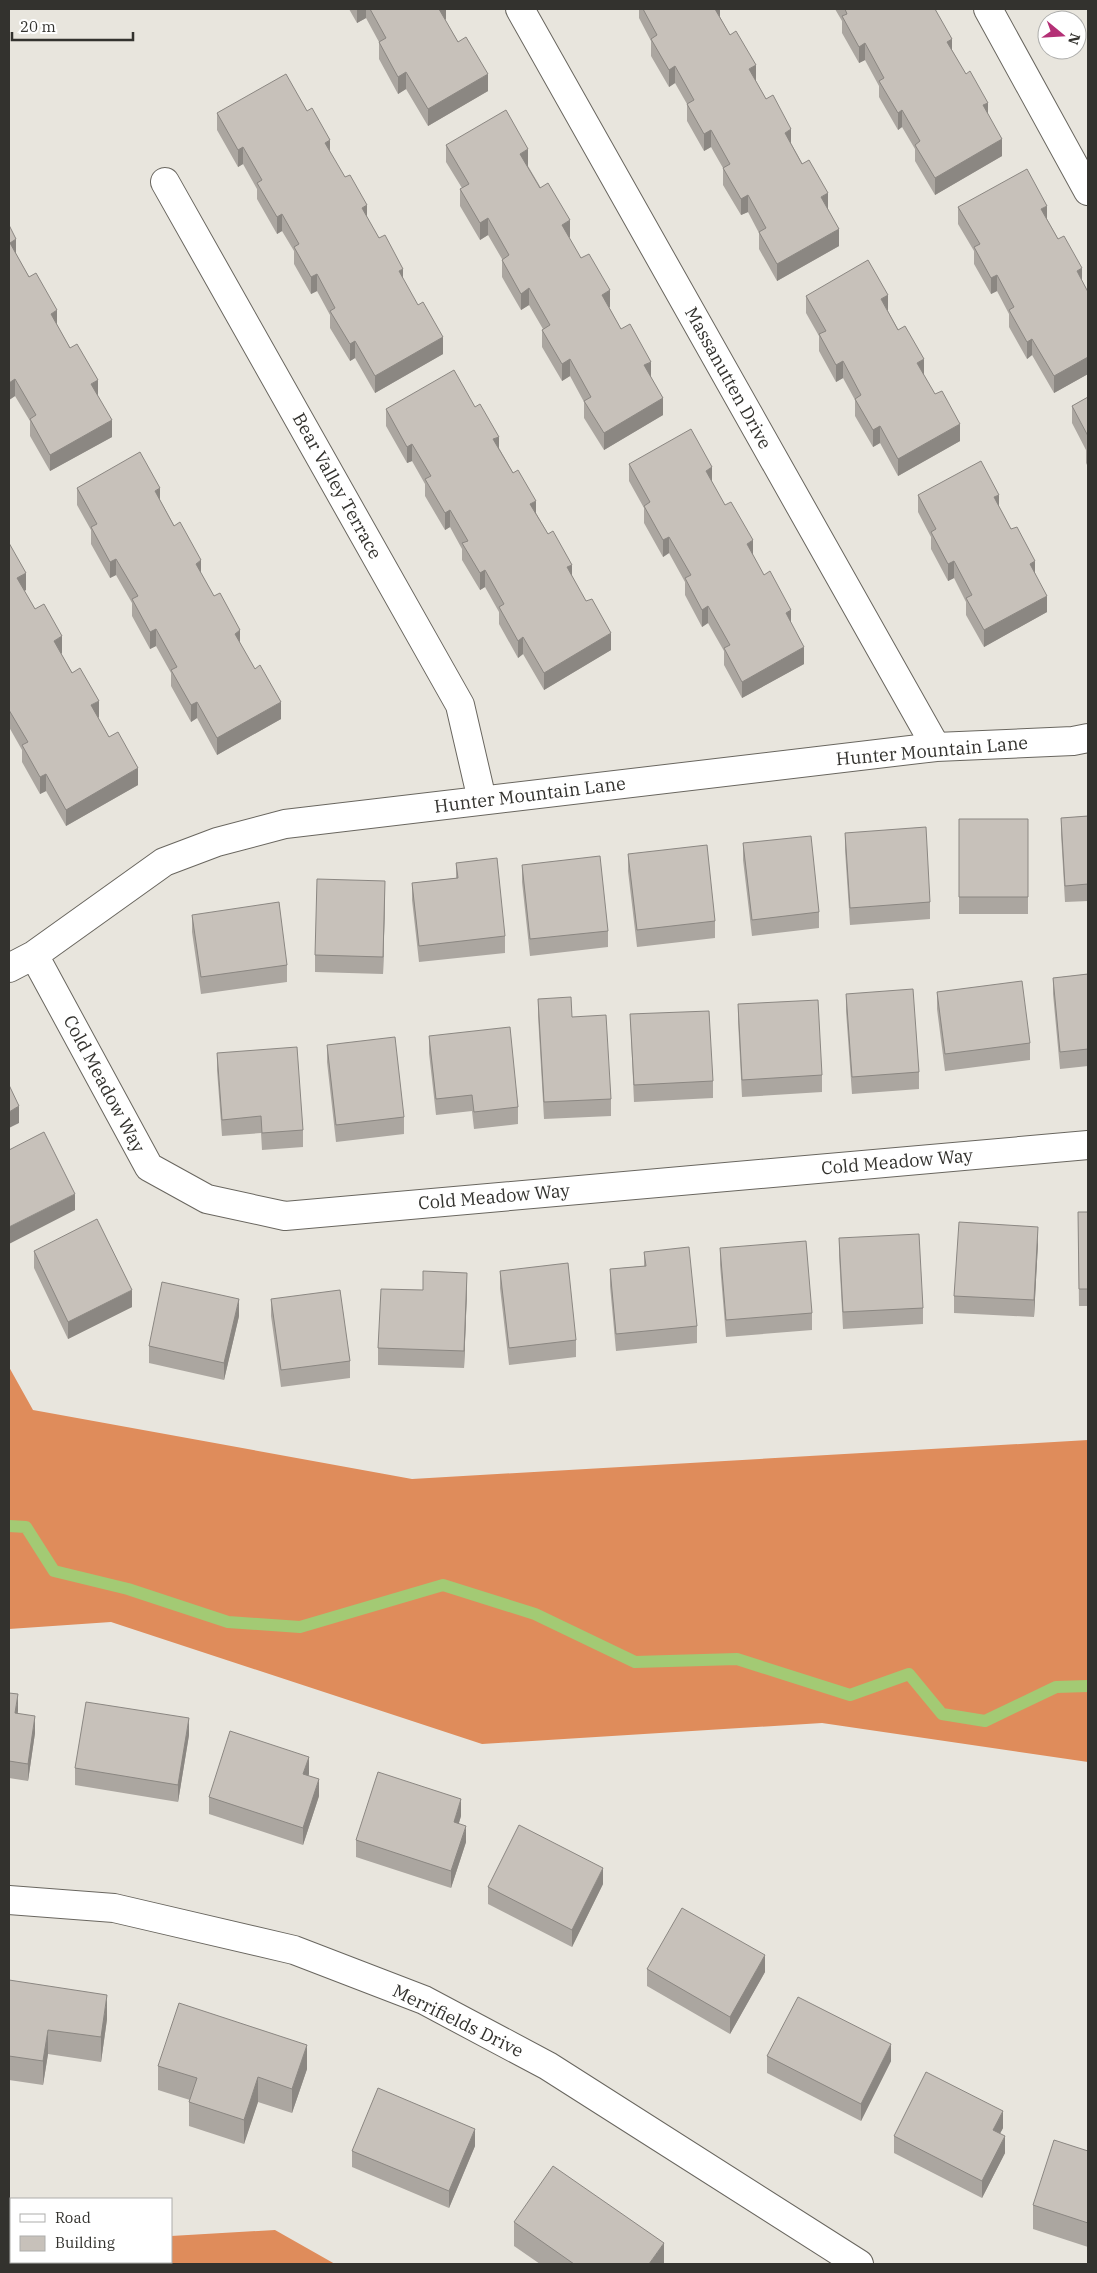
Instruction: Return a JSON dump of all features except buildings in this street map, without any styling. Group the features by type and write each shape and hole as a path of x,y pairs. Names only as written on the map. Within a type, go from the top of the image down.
{"street":[{"name":"Massanutten Drive","path":"520,9 936,747"},
{"path":"988,9 1088,191"},
{"name":"Bear Valley Terrace","path":"165,182 460,705 482,800"},
{"name":"Hunter Mountain Lane","path":"9,968 34,955 164,862 217,842 285,824 936,747 1088,738"},
{"name":"Cold Meadow Way","path":"34,955 149,1167 207,1199 285,1216 1088,1145"},
{"name":"Merrifields Drive","path":"9,1900 114,1908 294,1950 424,2000 548,2066 859,2264"}],"shaded area":[{"path":"9,1367 33,1410 412,1479 1088,1440 1088,1762 822,1723 482,1744 111,1622 9,1629"},
{"path":"275,2230 335,2264 9,2264 10,2244 10,2263 172,2263 172,2236"}],"waterway":[{"path":"9,1526 26,1527 54,1571 128,1589 228,1622 300,1627 443,1585 535,1614 635,1662 737,1659 850,1695 909,1674 942,1714 985,1721 1056,1687 1088,1686"}]}
